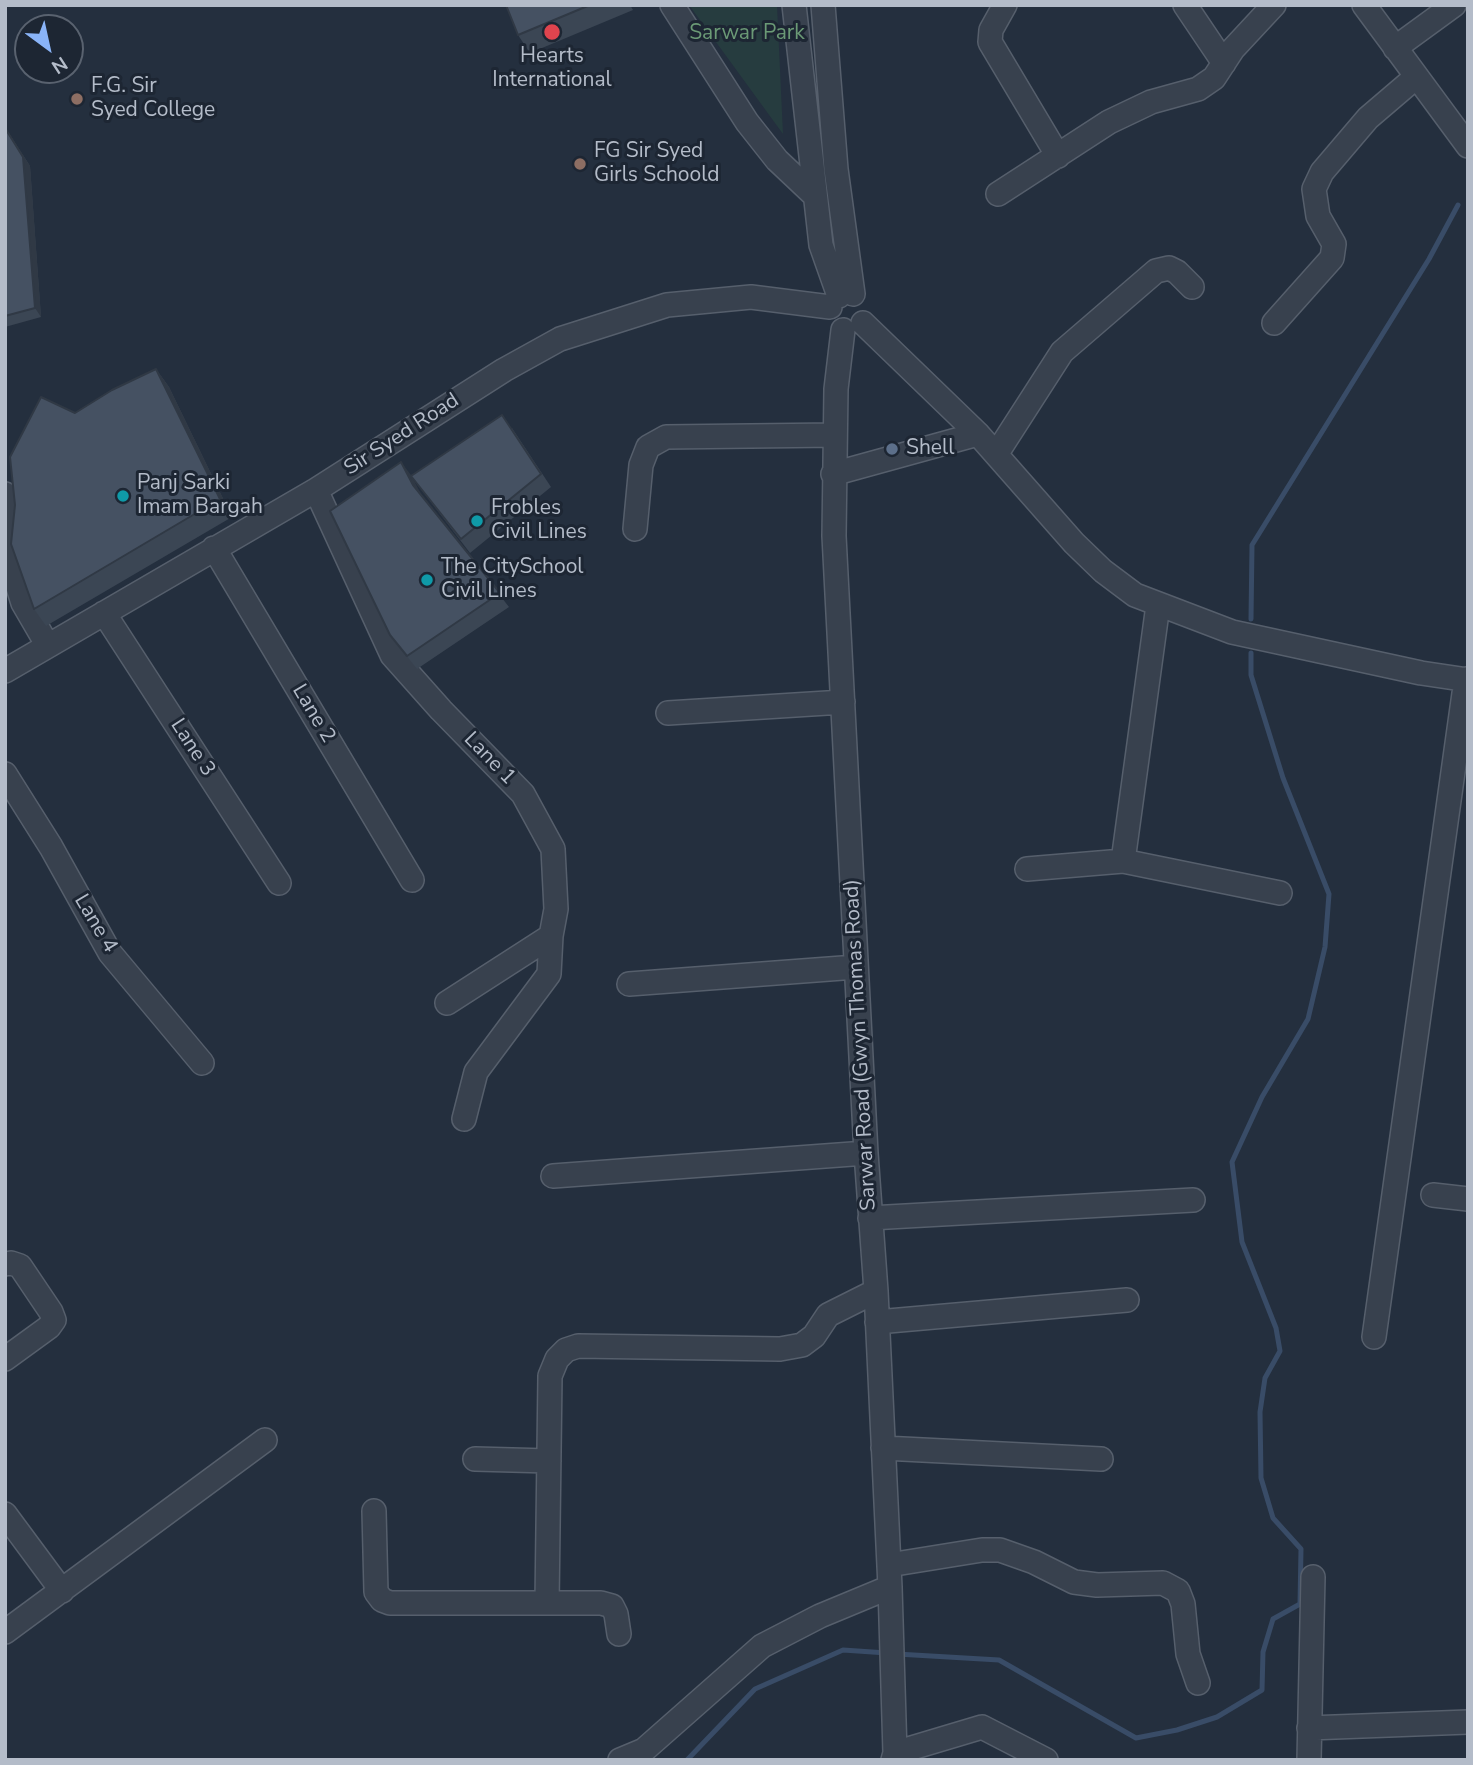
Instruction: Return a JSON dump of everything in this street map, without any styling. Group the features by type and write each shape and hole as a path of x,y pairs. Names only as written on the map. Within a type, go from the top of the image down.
{"street":[{"path":"672,5 747,122 777,160 814,194"},
{"path":"794,5 821,245 840,299"},
{"path":"823,5 836,169 840,299 832,321 853,326 978,434 1074,543 1103,571 1135,596 1232,632 1421,673 1467,680 1374,1337"},
{"path":"1005,5 990,30 990,42 1058,156"},
{"path":"1185,5 1224,64"},
{"path":"998,194 1109,122 1151,102 1198,89 1214,78 1233,49 1274,5"},
{"path":"1364,5 1468,146"},
{"path":"1395,48 1454,5"},
{"path":"1274,323 1332,258 1334,244 1318,216 1314,190 1322,172 1368,118 1416,77"},
{"path":"996,453 1062,352 1156,271 1169,268 1192,287"},
{"name":"Sir Syed Road","path":"5,671 316,490 504,370 560,339 667,305 751,297 840,299"},
{"path":"840,299 859,297 866,309 853,326"},
{"name":"Sarwar Road (Gwyn Thomas Road)","path":"853,326 836,389 834,474 856,967 876,1291 894,1756"},
{"path":"834,474 978,434"},
{"path":"635,529 641,465 648,447 666,437 835,435"},
{"name":"Lane 1","path":"316,490 392,655 523,794 553,849 556,909 549,974 476,1072 464,1118"},
{"path":"5,494 16,527 9,570 23,603 48,646"},
{"name":"Lane 2","path":"214,548 412,880"},
{"path":"1123,862 1158,605"},
{"name":"Lane 3","path":"104,613 279,883"},
{"path":"668,713 843,702"},
{"name":"Lane 4","path":"5,774 51,847 110,953 202,1063"},
{"path":"1027,869 1123,862 1280,893"},
{"path":"447,1003 551,936"},
{"path":"629,984 856,967"},
{"path":"554,1176 866,1153"},
{"path":"1433,1195 1468,1199"},
{"path":"870,1218 1193,1200"},
{"path":"5,1264 20,1266 54,1320 49,1327 5,1359"},
{"path":"547,1603 551,1376 557,1359 566,1350 578,1346 780,1349 802,1345 814,1336 828,1315 876,1291"},
{"path":"877,1322 1127,1300"},
{"path":"5,1632 265,1440"},
{"path":"883,1448 1101,1459"},
{"path":"475,1460 549,1461"},
{"path":"374,1511 376,1592 382,1600 390,1603 601,1603 611,1606 616,1614 619,1634"},
{"path":"5,1514 62,1591"},
{"path":"620,1760 644,1750 762,1646 889,1576 982,1550 1000,1550 1034,1562 1074,1582 1097,1585 1163,1583 1178,1591 1184,1604 1188,1654 1198,1683"},
{"path":"1309,1760 1313,1577"},
{"path":"1309,1728 1468,1722"},
{"path":"894,1756 982,1727 1046,1760"}],"green space":[{"name":"Sarwar Park","path":"689,5 777,5 783,134"}],"building":[{"path":"506,5 590,5 518,35"},
{"path":"5,128 23,157 35,308 5,316"},
{"name":"Panj Sarki Imam Bargah","path":"156,369 220,499 34,609 11,544 15,505 10,457 41,397 75,413 112,390"},
{"name":"Frobles Civil Lines","path":"502,415 541,474 461,539 411,476"},
{"name":"The CitySchool Civil Lines","path":"401,462 413,485 500,593 407,656 390,635 330,511"}],"waterway":[{"path":"1251,619 1252,545 1429,259 1458,205"},
{"path":"897,1654 999,1660 1136,1738 1177,1730 1217,1717 1262,1690 1263,1652 1273,1619 1300,1604 1301,1549 1273,1518 1261,1478 1260,1412 1265,1378 1280,1351 1276,1328 1242,1242 1232,1162 1262,1097 1308,1019 1325,947 1329,894 1283,778 1251,675 1251,653"},
{"path":"687,1760 755,1689 843,1650 887,1653"}],"place":[{"name":"Hearts International","path":"552,32"},
{"name":"F.G. Sir Syed College","path":"77,99"},
{"name":"FG Sir Syed Girls Schoold","path":"580,164"},
{"name":"Shell","path":"892,449"},
{"name":"Panj Sarki Imam Bargah","path":"123,496"},
{"name":"Frobles Civil Lines","path":"477,521"},
{"name":"The CitySchool Civil Lines","path":"427,580"}]}
